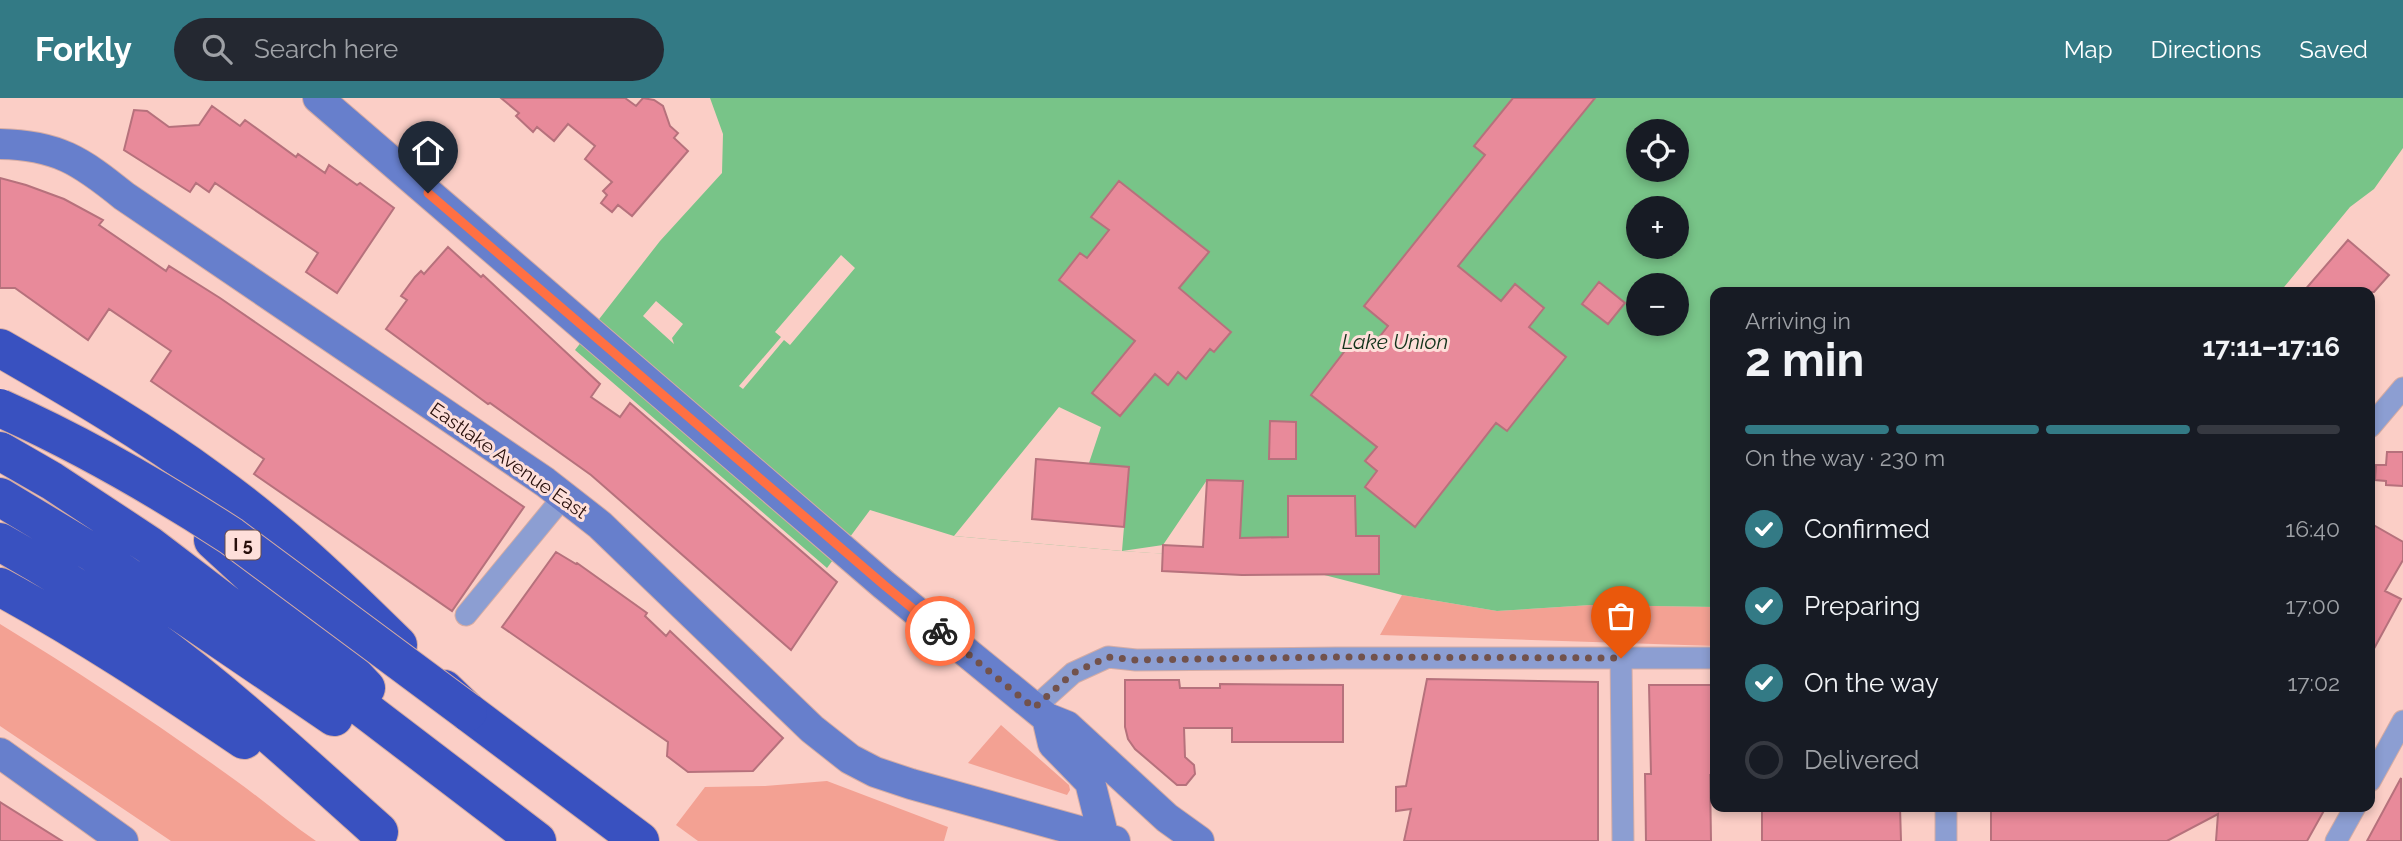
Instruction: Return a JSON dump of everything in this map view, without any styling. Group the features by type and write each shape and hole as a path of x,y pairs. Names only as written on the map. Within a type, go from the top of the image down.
{"highway":[{"path":"11,354 163,447 255,514 331,580 468,712"},
{"path":"0,395 199,527 314,632 444,772"},
{"name":"I 5","path":"0,408 88,451 231,536 640,841"},
{"path":"0,451 52,481 149,545 537,841"},
{"path":"0,497 137,582 515,841"},
{"path":"0,542 72,585 171,654 219,691 385,836"},
{"path":"0,587 131,664 385,836"}],"main road":[{"path":"318,98 884,585 1041,713 1067,726 1167,818 1199,841"},
{"name":"Eastlake Avenue East","path":"0,144 46,148 90,168 124,196 564,496 600,525 812,729 849,759 875,772 911,784 1108,840"},
{"path":"1041,713 1053,744 1090,782 1108,840"},
{"path":"0,753 123,841"}],"street":[{"path":"2375,421 2403,387"},
{"path":"466,615 564,496"},
{"path":"1041,713 1073,673 1108,657 1136,660 1337,657 1710,658"},
{"path":"1621,658 1623,841"},
{"path":"2375,772 2403,720"},
{"path":"1946,812 1946,841"},
{"path":"2336,841 2352,812"}],"shaded area":[{"path":"1402,595 1497,611 1591,605 1710,607 1710,646 1380,635"},
{"path":"0,624 177,739 316,841 171,841 0,726"},
{"path":"1001,725 1069,785 1067,795 968,763"},
{"path":"827,781 948,827 944,841 698,841 676,825 705,787"}],"water":[{"name":"Lake Union","path":"710,98 2403,98 2403,148 2374,189 2350,207 2284,287 1710,287 1710,607 1591,605 1497,611 1402,595 1266,560 954,536 870,510 827,568 575,350 660,241 722,173 723,134"}],"pier":[{"path":"841,255 855,268 790,345 784,340 743,389 739,386 781,337 775,332"},
{"path":"656,301 683,324 672,338 674,344 643,316"},
{"path":"1059,407 1101,427 1089,463 1129,467 1122,551 954,536"},
{"path":"1207,480 1243,481 1239,559 1122,551 1163,545"}],"building":[{"path":"501,98 625,98 636,106 643,98 654,100 663,106 670,126 678,133 674,138 688,151 632,216 618,205 612,212 601,203 607,195 603,191 612,182 585,159 595,146 568,124 554,141 537,127 533,132 516,116 519,113"},
{"path":"1513,98 1595,98 1458,266 1501,301 1515,284 1544,308 1529,327 1566,357 1507,431 1496,423 1415,527 1365,487 1377,471 1365,461 1377,447 1311,395 1354,339 1369,350 1388,326 1364,306 1485,155 1474,146"},
{"path":"212,106 240,126 245,120 296,157 298,154 325,173 329,165 394,208 337,293 306,272 318,253 215,183 209,192 196,183 190,192 124,150 134,110 147,111 169,127 199,125"},
{"path":"0,178 64,199 103,220 99,225 166,271 169,266 220,298 524,507 452,611 254,474 264,459 151,381 171,351 109,309 88,340 15,288 0,288"},
{"path":"1119,181 1209,252 1179,288 1231,332 1214,352 1210,349 1186,379 1178,372 1168,385 1155,374 1120,416 1092,393 1135,341 1059,280 1080,253 1087,258 1109,230 1091,217"},
{"path":"2348,240 2389,275 2375,291 2375,287 2307,287"},
{"path":"448,247 481,277 483,275 600,384 591,397 620,417 630,403 837,582 791,650 591,475 386,329 407,300 401,296 415,277 421,271 424,274"},
{"path":"1599,282 1625,303 1608,324 1582,304"},
{"path":"1270,421 1296,422 1296,459 1269,459"},
{"path":"2387,452 2403,452 2403,486 2386,485 2386,481 2375,480 2376,465 2386,465"},
{"path":"1036,459 1129,467 1124,527 1032,519"},
{"path":"1207,480 1243,481 1240,538 1288,537 1288,496 1355,496 1356,536 1379,536 1379,574 1242,575 1162,571 1163,545 1203,547"},
{"path":"2375,526 2403,542 2403,560 2385,591 2401,599 2375,647"},
{"path":"556,552 577,563 647,613 645,616 666,636 670,631 783,738 753,771 688,772 667,756 668,742 502,627"},
{"path":"1427,679 1598,682 1598,841 1404,841 1411,809 1396,811 1396,787 1406,786"},
{"path":"1125,680 1179,680 1180,688 1220,688 1220,684 1343,685 1343,742 1232,742 1232,728 1184,728 1185,757 1194,765 1195,774 1186,785 1177,785 1135,749 1128,739 1125,727"},
{"path":"1649,685 1710,685 1711,841 1646,841 1645,774 1651,774"},
{"path":"2401,778 2401,841 2367,841"},
{"path":"0,802 62,841 0,841"},
{"path":"1762,812 1900,812 1901,841 1762,841"},
{"path":"1991,812 2323,812 2307,841 2216,841 2218,814 2167,841 1991,841"}],"way so far":[{"path":"940,631 1034,708 1073,673 1108,657 1136,660 1337,657 1621,658"}],"route":[{"path":"428,193 940,631"}]}
